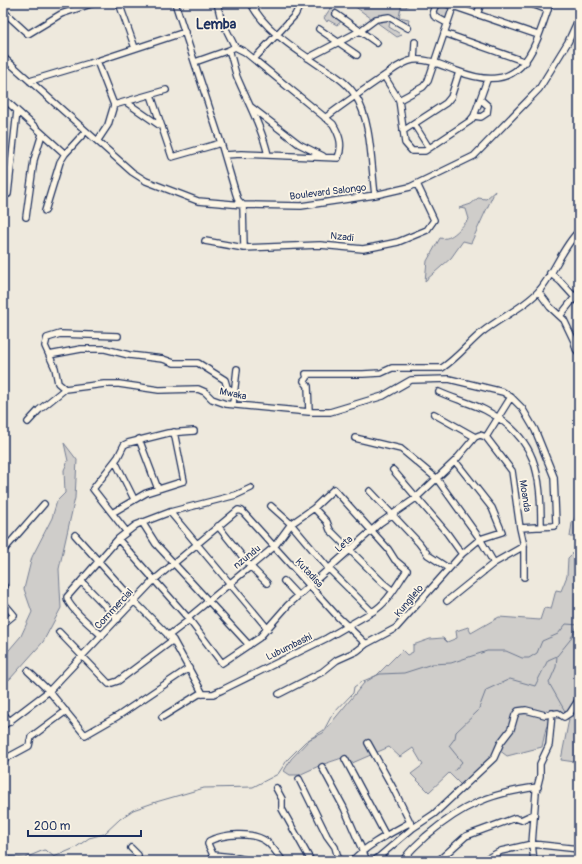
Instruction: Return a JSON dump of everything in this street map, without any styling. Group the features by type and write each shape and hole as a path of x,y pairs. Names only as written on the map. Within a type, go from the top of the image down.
{"street":[{"path":"3,11 28,34 61,14 94,3"},
{"path":"119,3 135,48"},
{"path":"175,3 225,155 238,200 243,205 244,248 205,241"},
{"path":"217,3 221,20 233,40 232,48 237,76 251,107 268,155"},
{"path":"251,3 255,11 278,35 308,58 337,77 355,94 367,123 375,195"},
{"path":"254,59 295,15 301,3"},
{"path":"447,23 434,16 434,7 436,4 444,3 538,35"},
{"path":"477,15 480,3"},
{"path":"529,3 548,10"},
{"path":"324,118 355,94 404,63 414,60 433,62 459,72 487,80 503,78 515,72 526,62 550,3"},
{"path":"399,100 426,84 453,7"},
{"path":"336,14 378,43"},
{"path":"308,58 360,31 376,19 389,17 408,28"},
{"name":"Boulevard Salongo","path":"3,57 98,140 132,172 146,181 202,202 243,205 301,206 375,195 417,184 474,156 539,89 568,42 579,18"},
{"path":"319,29 357,55"},
{"path":"30,81 185,32"},
{"path":"444,33 526,62"},
{"path":"414,60 415,42"},
{"path":"195,62 232,48 245,52 333,124 341,146 338,158 225,155"},
{"path":"97,61 114,105 108,125 98,140"},
{"path":"403,131 449,100 459,72"},
{"path":"384,76 399,100 405,143 412,152 421,152 429,148 470,121 474,116 487,80"},
{"path":"114,105 166,90"},
{"path":"151,95 172,157 221,143"},
{"path":"3,98 65,154"},
{"path":"474,116 481,118 487,113 488,106 480,99"},
{"path":"126,102 162,127"},
{"path":"251,107 299,144 325,157"},
{"path":"8,194 17,111"},
{"path":"414,124 429,148"},
{"path":"45,211 60,162 65,154 86,131"},
{"path":"26,217 34,160 42,134"},
{"name":"Nzadi","path":"244,248 325,244 363,249 398,242 427,230 434,220 417,184"},
{"path":"308,412 308,386 304,381 307,378 306,374 363,374 381,373 392,368 442,368 482,332 516,310 538,292 577,233"},
{"path":"550,273 577,300"},
{"path":"538,292 550,307 560,316 579,352"},
{"path":"560,316 577,300 579,292"},
{"path":"28,422 39,410 65,389 58,383 55,368 45,346 46,340 54,335 118,336"},
{"path":"49,356 81,349 99,349 129,355 163,359 174,363 198,363 225,380 228,387 234,393"},
{"path":"436,367 437,378"},
{"path":"420,379 429,377 436,367"},
{"path":"234,404 237,369"},
{"path":"420,379 437,378 467,383 492,391 503,392 511,397 522,408 535,430 554,477 556,523 554,526 520,528"},
{"name":"Mwaka","path":"65,389 119,384 159,390 198,389 205,392 212,399 226,404 308,412 330,412 383,396 411,380 420,379"},
{"path":"440,392 486,410 511,426 533,459 540,485 541,526"},
{"path":"434,414 475,437 480,435 486,437 511,397"},
{"path":"126,531 93,489 115,461 124,445 139,439 174,432 194,431"},
{"path":"112,513 134,499 158,489 184,481 174,432"},
{"name":"Leta","path":"188,618 222,663 249,646 268,629 278,616 298,596 371,531 416,498 456,461 475,437"},
{"name":"Moanda","path":"486,437 512,472 524,546 524,577"},
{"path":"355,438 401,449 436,479 480,539 494,563"},
{"path":"139,439 158,489"},
{"path":"115,461 134,499"},
{"name":"Kungilelo","path":"279,694 322,672 337,660 357,651 366,644 402,624 448,568 462,554 480,539 502,532 492,508 456,461"},
{"path":"393,470 447,533 462,554"},
{"path":"102,636 68,602 68,596 126,531 142,522 170,512 236,495 251,488"},
{"name":"nzundu","path":"83,656 109,684 118,681 170,638 189,620 188,618 207,601 274,547 291,524 314,508 329,492 334,489 371,531"},
{"path":"370,491 425,552 448,568"},
{"path":"3,551 44,504"},
{"path":"271,506 291,524 329,569 372,612"},
{"path":"314,508 326,522 330,530 383,583 393,591"},
{"name":"Commercial","path":"3,726 49,691 154,580 232,514 238,510 242,511"},
{"name":"Kutadisa","path":"242,511 347,627 366,644"},
{"path":"170,512 196,545 268,629"},
{"path":"142,522 152,538 174,564 249,646"},
{"path":"218,526 250,566 267,583"},
{"name":"Lubumbashi","path":"162,717 187,701 203,694 213,694 222,690 347,627 378,608 393,591 407,570 395,560 388,549 371,531"},
{"path":"75,535 99,560 134,601 170,638 203,694"},
{"path":"118,539 188,618"},
{"path":"447,601 494,563 524,546"},
{"path":"81,581 118,619"},
{"path":"284,581 298,596"},
{"path":"3,602 14,615 3,624"},
{"path":"59,632 83,656"},
{"path":"28,671 49,691 85,735 118,716 189,668"},
{"path":"374,861 413,828 434,814 494,758 501,742 511,728 514,715 518,711 526,710 545,715 558,713 562,716 568,715 579,699"},
{"path":"3,760 30,746 31,737 66,711"},
{"path":"534,861 532,844 540,764 549,745 552,713"},
{"path":"3,714 10,722"},
{"path":"368,742 393,788 409,823 413,828"},
{"path":"345,759 386,836"},
{"path":"322,767 344,808 367,861"},
{"path":"299,779 327,836 335,847 339,861"},
{"path":"403,861 417,845 462,809 500,793 538,787"},
{"path":"276,788 282,799 282,809 311,861"},
{"path":"438,861 466,836 516,818 520,820 534,814"},
{"path":"352,861 362,850 375,844 409,823"},
{"path":"250,861 234,857 213,855 208,844 209,841 230,836 256,837 266,842 283,861"},
{"path":"482,861 501,851 532,844 579,850"},
{"path":"131,848 138,855 138,859 134,861"}],"shaded area":[{"path":"350,3 406,3 407,7 401,7 399,17 409,19 408,26 397,20 390,22 389,27 402,35 397,37"},
{"path":"443,5 451,8 446,21 435,15 436,10"},
{"path":"334,6 337,7 333,15 342,21 337,25 328,20 327,22 324,18"},
{"path":"495,191 471,243 463,241 451,258 425,281 427,261 440,238 452,235 469,219 466,209 459,208 471,204 478,198 486,199"},
{"path":"64,443 77,460 75,498 59,569 61,608 43,642 10,679 3,682 3,657 21,636 32,612 24,589 32,557 52,518 57,501 65,493 64,470 68,461"},
{"path":"579,510 579,770 575,762 561,760 569,719 552,718 546,728 542,747 507,756 499,750 461,785 449,773 429,792 411,774 423,765 413,748 400,757 389,747 350,764 345,757 321,765 299,775 290,775 284,771 291,759 310,739 323,733 364,683 377,675 402,650 407,655 413,652 413,645 430,639 443,638 447,642 457,638 456,631 468,627 471,633 499,617 540,620 544,608 551,609 556,590 561,591 567,576 568,558 576,550 577,537 570,537 572,523"}],"waterway":[{"path":"3,856 25,858 44,850 54,857 75,848 89,838 104,834 120,819 133,810 204,788 253,787 278,774 288,759 305,742 324,730 332,715 353,693 354,687 361,682 380,674 404,673 432,664 451,663 487,651 506,651 522,658 529,658 537,653 542,641 558,634 566,624 579,625"},
{"path":"455,770 462,762 449,746 455,738 456,732 478,711 486,690 510,679 535,686 548,660 557,656 570,640 577,626"},
{"path":"557,656 556,667 549,683 566,713"},
{"path":"569,716 579,716"}],"district":[{"name":"Lemba","path":"216,24"}]}
